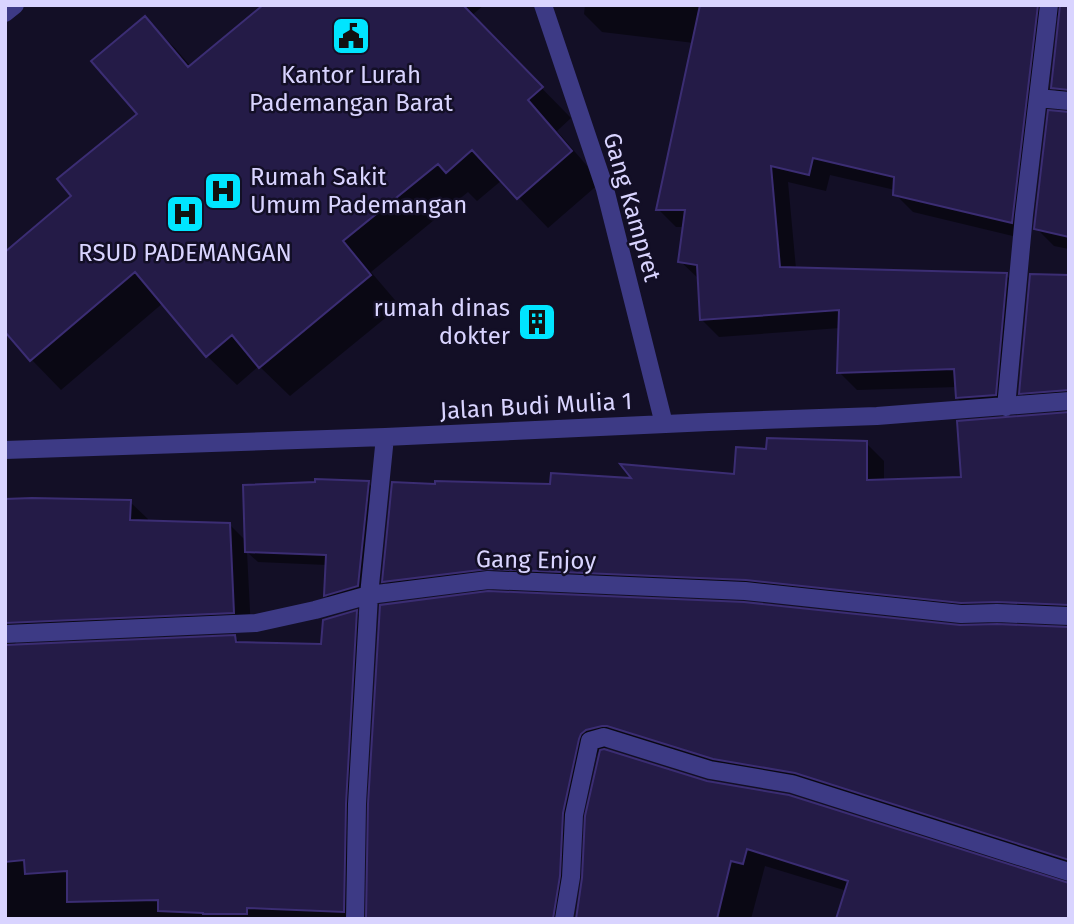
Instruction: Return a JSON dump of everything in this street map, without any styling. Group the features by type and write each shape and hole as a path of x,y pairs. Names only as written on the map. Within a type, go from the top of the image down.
{"street":[{"path":"5,13 15,5"},
{"name":"Gang Kampret","path":"543,5 605,189 664,424"},
{"path":"1006,407 1024,215 1049,5"},
{"path":"1038,98 1069,101"},
{"name":"Jalan Budi Mulia 1","path":"5,450 877,416 1069,401"},
{"path":"355,919 357,804 369,595 386,437"},
{"name":"Gang Enjoy","path":"5,634 256,623 369,595 488,580 745,591 961,614 1069,616"},
{"path":"564,919 574,815 590,741 604,737 710,770 792,784 1069,872"}],"building":[{"path":"263,5 463,5 543,87 528,100 572,151 517,199 472,150 446,173 438,164 343,241 371,275 259,368 232,335 206,357 135,272 30,361 5,332 5,252 71,196 57,179 137,114 91,61 145,16 188,67"},
{"path":"700,5 1038,5 1012,223 893,195 894,177 813,158 809,175 771,166 780,267 1007,273 996,395 956,398 954,369 837,373 839,310 700,320 697,265 678,262 685,210 656,210"},
{"path":"1060,5 1069,5 1069,90 1051,88"},
{"path":"1048,110 1069,112 1069,237 1034,229"},
{"path":"1030,274 1069,275 1069,390 1019,394"},
{"path":"1069,412 1069,605 961,603 746,580 488,569 382,582 392,482 550,484 551,473 631,478 620,464 734,474 736,447 766,449 767,438 867,441 867,480 961,477 957,421"},
{"path":"315,479 369,481 358,586 324,596 326,555 245,552 243,485 315,482"},
{"path":"5,499 131,500 130,520 230,523 234,613 5,623"},
{"path":"488,591 744,602 960,625 1069,627 1069,860 795,773 713,759 602,726 586,730 579,739 563,813 560,876 553,919 366,919 368,804 380,605"},
{"path":"357,610 346,804 344,912 247,908 247,914 203,914 158,911 158,900 67,902 67,871 25,874 24,860 5,862 5,645 235,635 236,642 321,644 323,620"},
{"path":"600,750 707,781 789,795 1069,883 1069,919 836,919 848,881 747,849 743,864 731,861 717,919 576,919 582,878 585,816"}],"place":[{"name":"Kantor Lurah Pademangan Barat","path":"351,36"},
{"name":"Rumah Sakit Umum Pademangan","path":"223,191"},
{"name":"RSUD PADEMANGAN","path":"185,214"},
{"name":"rumah dinas dokter","path":"537,322"}]}
